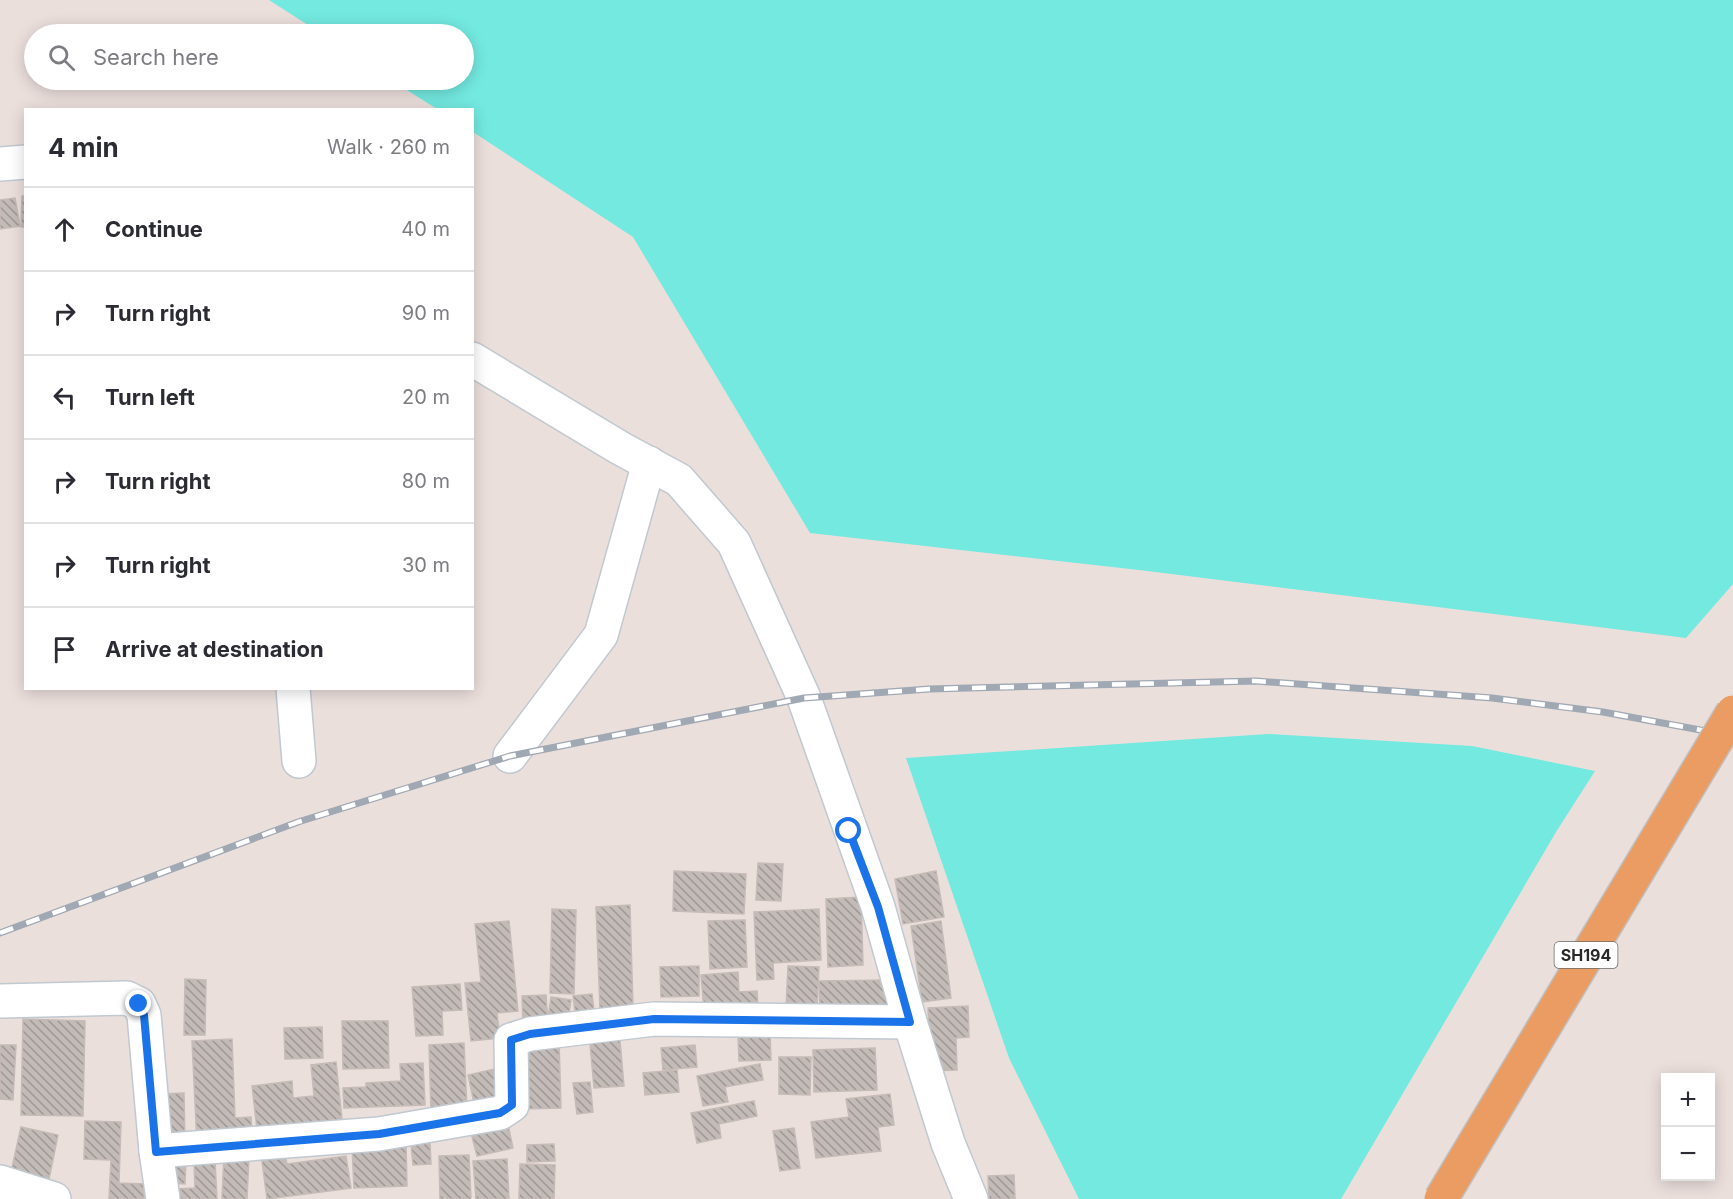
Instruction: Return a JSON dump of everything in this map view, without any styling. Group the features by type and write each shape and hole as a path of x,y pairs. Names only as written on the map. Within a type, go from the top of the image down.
{"main road":[{"name":"SH194","path":"1440,1199 1733,712"}],"street":[{"path":"0,164 24,162"},
{"path":"474,360 680,480 734,543 804,698 878,907 910,1022 948,1143 972,1199"},
{"path":"510,756 601,635 649,464"},
{"path":"293,690 299,761"},
{"path":"0,1001 127,999 139,1004 144,1015 156,1152 163,1199"},
{"path":"156,1152 379,1134 500,1113 512,1105 514,1095 511,1040 530,1034 654,1019 910,1022"},
{"path":"0,1182 54,1199"}],"water":[{"path":"269,0 1733,0 1733,584 1686,638 1139,570 810,533 633,237 474,133 474,108 435,108 407,90 474,90 474,24 306,24"},
{"path":"1268,734 1472,746 1595,771 1556,832 1341,1199 1079,1199 1009,1058 906,758"}],"building":[{"path":"22,196 24,196 24,227 21,227"},
{"path":"15,198 20,226 0,229 0,200"},
{"path":"758,863 783,864 781,901 756,900"},
{"path":"674,871 746,874 744,914 673,911"},
{"path":"936,871 944,917 903,924 895,879"},
{"path":"861,897 863,965 828,967 826,899"},
{"path":"630,905 633,1008 600,1009 596,907"},
{"path":"552,909 576,910 574,994 550,993"},
{"path":"819,909 821,960 773,963 774,979 757,980 754,912"},
{"path":"745,920 747,967 710,969 708,921"},
{"path":"509,921 518,1011 497,1013 500,1038 471,1041 465,983 481,982 475,924"},
{"path":"941,921 951,998 922,1002 911,926"},
{"path":"699,966 699,996 661,997 660,967"},
{"path":"788,966 819,967 817,1009 786,1008"},
{"path":"738,972 739,992 757,991 758,1007 704,1011 701,975"},
{"path":"185,979 206,980 205,1035 184,1035"},
{"path":"888,980 888,1009 820,1011 819,981"},
{"path":"460,984 462,1010 442,1011 443,1035 416,1036 412,987"},
{"path":"592,994 595,1018 576,1020 573,996"},
{"path":"546,995 548,1024 523,1026 522,996"},
{"path":"551,997 571,1000 568,1021 548,1018"},
{"path":"968,1006 969,1037 956,1038 957,1070 931,1071 928,1008"},
{"path":"23,1019 85,1021 83,1116 21,1115"},
{"path":"342,1021 388,1021 389,1068 343,1069"},
{"path":"322,1027 323,1058 285,1059 284,1028"},
{"path":"619,1030 624,1086 594,1088 589,1033"},
{"path":"770,1034 771,1060 739,1061 738,1035"},
{"path":"232,1039 235,1118 251,1117 253,1142 197,1144 192,1041"},
{"path":"559,1041 561,1108 524,1109 522,1042"},
{"path":"464,1043 467,1109 431,1111 429,1045"},
{"path":"0,1045 16,1045 13,1100 0,1099"},
{"path":"695,1045 697,1067 663,1070 661,1048"},
{"path":"875,1048 877,1090 814,1092 813,1050"},
{"path":"779,1057 811,1057 810,1095 779,1094"},
{"path":"336,1062 343,1129 258,1138 252,1086 292,1081 293,1098 314,1096 311,1065"},
{"path":"423,1063 425,1105 344,1108 343,1088 366,1087 366,1083 401,1081 400,1064"},
{"path":"760,1064 763,1080 725,1087 728,1102 703,1106 697,1076"},
{"path":"504,1067 510,1094 474,1103 468,1075"},
{"path":"677,1070 679,1092 645,1095 643,1073"},
{"path":"590,1082 593,1112 577,1114 573,1083"},
{"path":"184,1093 185,1143 164,1144 163,1094"},
{"path":"890,1094 894,1125 878,1127 881,1151 816,1158 811,1122 849,1117 846,1099"},
{"path":"754,1101 757,1116 719,1124 721,1138 697,1143 691,1113"},
{"path":"507,1120 513,1148 477,1156 470,1129"},
{"path":"85,1121 121,1122 119,1183 144,1184 144,1199 109,1199 111,1160 84,1159"},
{"path":"21,1127 58,1135 47,1189 9,1181"},
{"path":"794,1128 800,1168 780,1171 773,1131"},
{"path":"430,1143 431,1164 413,1165 411,1144"},
{"path":"406,1144 407,1186 354,1188 352,1146"},
{"path":"554,1144 555,1161 527,1162 527,1145"},
{"path":"283,1146 287,1164 346,1156 351,1188 267,1199 261,1154"},
{"path":"224,1155 249,1157 247,1199 222,1199"},
{"path":"469,1155 471,1199 440,1199 439,1156"},
{"path":"507,1159 509,1199 476,1199 473,1161"},
{"path":"168,1160 186,1160 185,1184 167,1183"},
{"path":"215,1161 217,1199 176,1199 175,1189 195,1188 194,1162"},
{"path":"520,1164 555,1165 554,1199 519,1199"},
{"path":"1014,1175 1015,1199 989,1199 988,1176"}],"railway":[{"path":"0,933 298,822 510,756 804,698 929,689 1256,681 1492,698 1603,712 1733,736"}],"route":[{"path":"139,1004 144,1015 156,1152 379,1134 500,1113 512,1105 514,1095 511,1040 530,1034 621,1021 654,1019 910,1022 878,907 849,831"}]}
